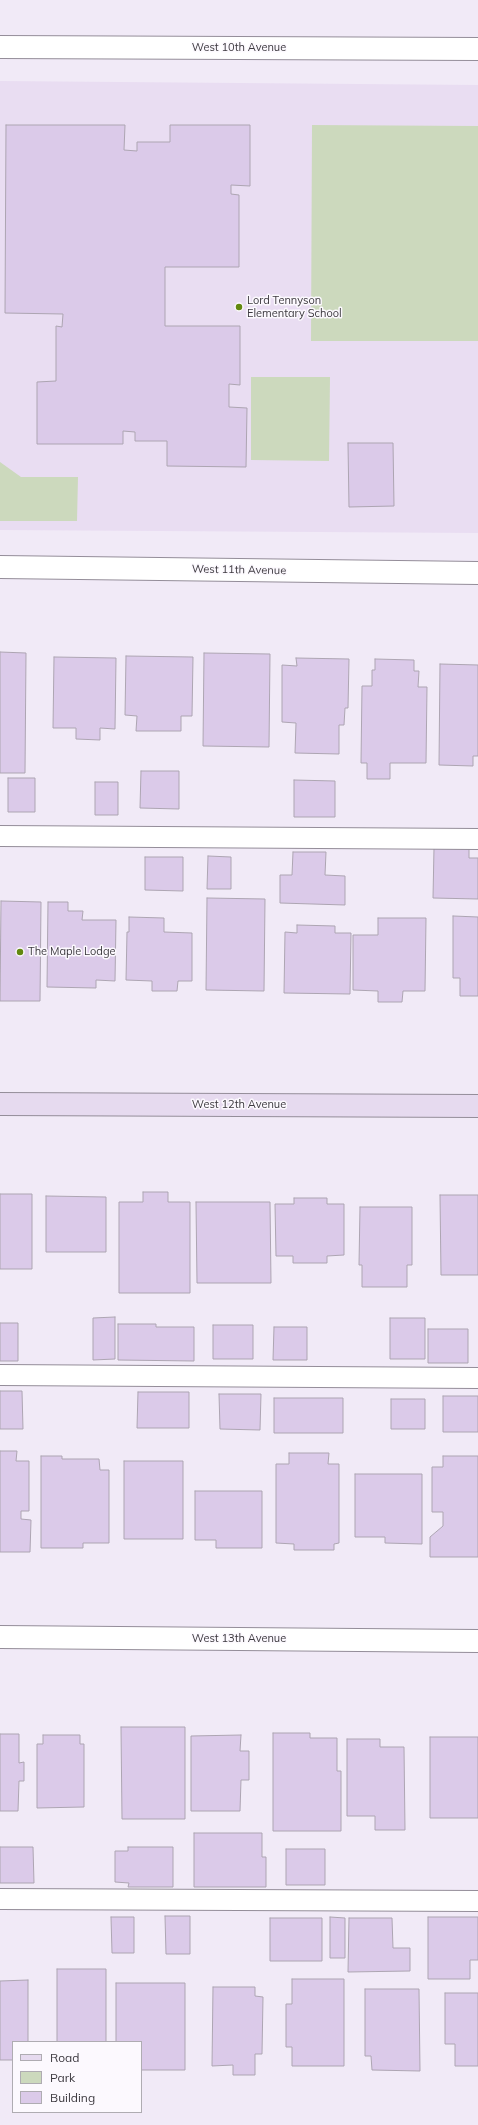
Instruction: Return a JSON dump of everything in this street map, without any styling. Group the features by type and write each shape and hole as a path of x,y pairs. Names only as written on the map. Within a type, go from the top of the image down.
{"street":[{"name":"West 10th Avenue","path":"0,47 478,49"},
{"name":"West 11th Avenue","path":"0,567 478,573"},
{"name":"West 12th Avenue","path":"0,1104 478,1106"},
{"name":"West 13th Avenue","path":"0,1637 478,1641"}],"lane":[{"path":"0,836 478,838"},
{"path":"0,1375 478,1378"},
{"path":"0,1899 478,1902"}],"shaded area":[{"name":"Lord Tennyson Elementary School","path":"0,81 478,85 478,533 0,530"}],"green space":[{"path":"312,125 478,126 478,341 311,341"},
{"path":"251,377 330,377 329,461 251,460"},
{"path":"0,462 21,477 78,477 77,521 0,521"}],"building":[{"path":"6,125 125,125 124,150 137,151 137,142 170,142 170,125 250,125 250,186 231,185 231,194 239,195 239,267 165,267 165,326 240,326 240,385 229,384 229,407 247,408 246,467 167,466 167,441 135,441 135,432 123,431 123,444 37,444 37,382 56,381 56,326 62,327 63,314 5,313"},
{"path":"348,443 393,443 394,506 349,507"},
{"path":"0,652 26,653 25,773 0,773"},
{"path":"204,653 270,654 269,747 203,746"},
{"path":"126,656 193,657 192,716 181,716 181,731 136,731 137,716 125,715"},
{"path":"54,657 116,658 115,729 100,728 100,740 76,739 76,728 53,728"},
{"path":"296,658 349,659 348,708 345,708 344,725 339,725 339,754 295,753 296,723 282,722 282,665 297,666"},
{"path":"375,659 414,660 414,671 419,671 418,687 427,687 426,763 390,763 390,779 367,779 367,763 361,763 362,686 372,686 372,670 375,670"},
{"path":"440,664 478,665 478,756 473,756 473,766 439,765"},
{"path":"141,771 179,771 179,809 140,808"},
{"path":"8,778 35,778 35,812 8,812"},
{"path":"294,780 335,781 335,817 294,817"},
{"path":"95,782 118,782 118,815 95,815"},
{"path":"434,848 469,849 469,858 478,858 478,899 433,898"},
{"path":"293,852 326,852 325,875 345,876 345,905 280,903 280,875 292,875"},
{"path":"208,856 231,857 231,889 207,889"},
{"path":"145,857 183,857 183,891 145,890"},
{"path":"207,898 265,899 264,991 206,990"},
{"name":"The Maple Lodge","path":"1,901 41,902 40,1001 0,1001"},
{"path":"48,902 68,902 68,911 83,911 82,920 116,920 115,981 96,980 96,988 47,987"},
{"path":"453,916 478,917 478,996 460,996 460,978 453,978"},
{"path":"129,917 164,918 164,932 192,933 192,981 178,981 177,991 152,991 152,981 126,980 127,932 129,932"},
{"path":"378,918 426,918 425,991 403,991 402,1002 378,1002 378,991 353,990 353,935 378,935"},
{"path":"297,925 335,926 335,933 351,933 350,994 284,993 285,932 297,933"},
{"path":"143,1192 168,1192 168,1202 190,1202 190,1293 119,1293 119,1202 143,1202"},
{"path":"0,1194 32,1194 32,1269 0,1269"},
{"path":"440,1195 478,1195 478,1275 441,1275"},
{"path":"46,1196 106,1197 106,1252 46,1252"},
{"path":"294,1198 327,1198 327,1204 344,1204 344,1255 327,1256 327,1263 293,1263 293,1256 276,1256 275,1204 294,1204"},
{"path":"196,1202 270,1202 271,1283 197,1283"},
{"path":"360,1207 412,1207 412,1265 407,1265 407,1287 362,1287 362,1265 359,1265"},
{"path":"115,1317 115,1359 93,1360 93,1318"},
{"path":"390,1318 425,1318 425,1359 390,1359"},
{"path":"0,1323 18,1323 18,1361 0,1361"},
{"path":"118,1324 156,1324 156,1327 194,1327 194,1361 118,1360"},
{"path":"213,1325 253,1325 253,1359 213,1359"},
{"path":"274,1327 307,1327 307,1360 273,1360"},
{"path":"428,1329 468,1329 468,1363 428,1363"},
{"path":"0,1391 22,1391 23,1429 0,1429"},
{"path":"138,1392 189,1392 189,1428 137,1428"},
{"path":"219,1394 261,1394 260,1430 220,1429"},
{"path":"443,1396 478,1396 478,1432 443,1432"},
{"path":"274,1398 343,1398 343,1433 274,1433"},
{"path":"391,1399 425,1399 425,1429 391,1429"},
{"path":"0,1451 17,1451 16,1461 29,1461 29,1511 21,1511 21,1519 31,1520 30,1552 0,1552"},
{"path":"289,1453 329,1453 328,1464 339,1464 339,1543 334,1544 334,1550 294,1550 294,1544 276,1543 276,1464 289,1464"},
{"path":"41,1456 62,1456 62,1459 99,1459 100,1470 109,1470 109,1543 83,1543 83,1548 41,1548"},
{"path":"443,1456 478,1456 478,1557 430,1557 430,1537 443,1526 443,1512 432,1512 432,1467 443,1467"},
{"path":"124,1461 183,1461 183,1539 124,1539"},
{"path":"355,1474 422,1474 422,1544 385,1543 385,1537 355,1537"},
{"path":"195,1491 262,1491 262,1548 216,1548 216,1540 195,1540"},
{"path":"121,1727 185,1727 185,1819 122,1819"},
{"path":"273,1733 310,1733 310,1738 337,1738 337,1771 341,1771 341,1831 273,1831"},
{"path":"0,1734 19,1734 19,1763 24,1762 24,1781 19,1781 18,1811 0,1811"},
{"path":"43,1735 80,1735 80,1744 84,1744 84,1807 37,1808 37,1744 43,1744"},
{"path":"241,1735 240,1751 249,1751 249,1780 241,1780 240,1811 191,1811 191,1736"},
{"path":"430,1737 478,1737 478,1818 430,1818"},
{"path":"347,1739 380,1739 380,1747 404,1747 405,1830 375,1830 375,1816 347,1816"},
{"path":"194,1833 262,1833 262,1857 266,1857 266,1887 194,1887"},
{"path":"0,1847 33,1847 34,1883 0,1883"},
{"path":"128,1847 173,1847 173,1887 128,1887 129,1883 115,1882 115,1851 128,1851"},
{"path":"286,1849 325,1849 325,1885 286,1885"},
{"path":"165,1916 190,1916 190,1954 166,1954"},
{"path":"111,1917 134,1917 134,1953 112,1953"},
{"path":"330,1917 345,1918 345,1958 330,1958"},
{"path":"428,1917 478,1917 478,1960 470,1960 470,1979 428,1979"},
{"path":"270,1918 322,1918 322,1961 270,1961"},
{"path":"349,1918 392,1918 393,1948 410,1948 410,1971 348,1972"},
{"path":"57,1969 106,1969 106,2041 57,2041"},
{"path":"292,1979 344,1979 344,2066 292,2066 292,2047 286,2047 286,2004 292,2004"},
{"path":"28,1980 28,2041 12,2041 12,2060 0,2060 0,1981"},
{"path":"116,1983 185,1983 185,2070 142,2070 142,2041 116,2041"},
{"path":"213,1987 255,1987 255,1996 263,1997 262,2054 255,2054 255,2075 233,2075 233,2065 212,2066"},
{"path":"365,1989 419,1989 420,2071 372,2070 371,2056 365,2056"},
{"path":"445,1993 478,1993 478,2066 455,2066 455,2044 445,2044"}],"place":[{"name":"Lord Tennyson Elementary School","path":"239,307"},
{"name":"The Maple Lodge","path":"20,952"}]}
